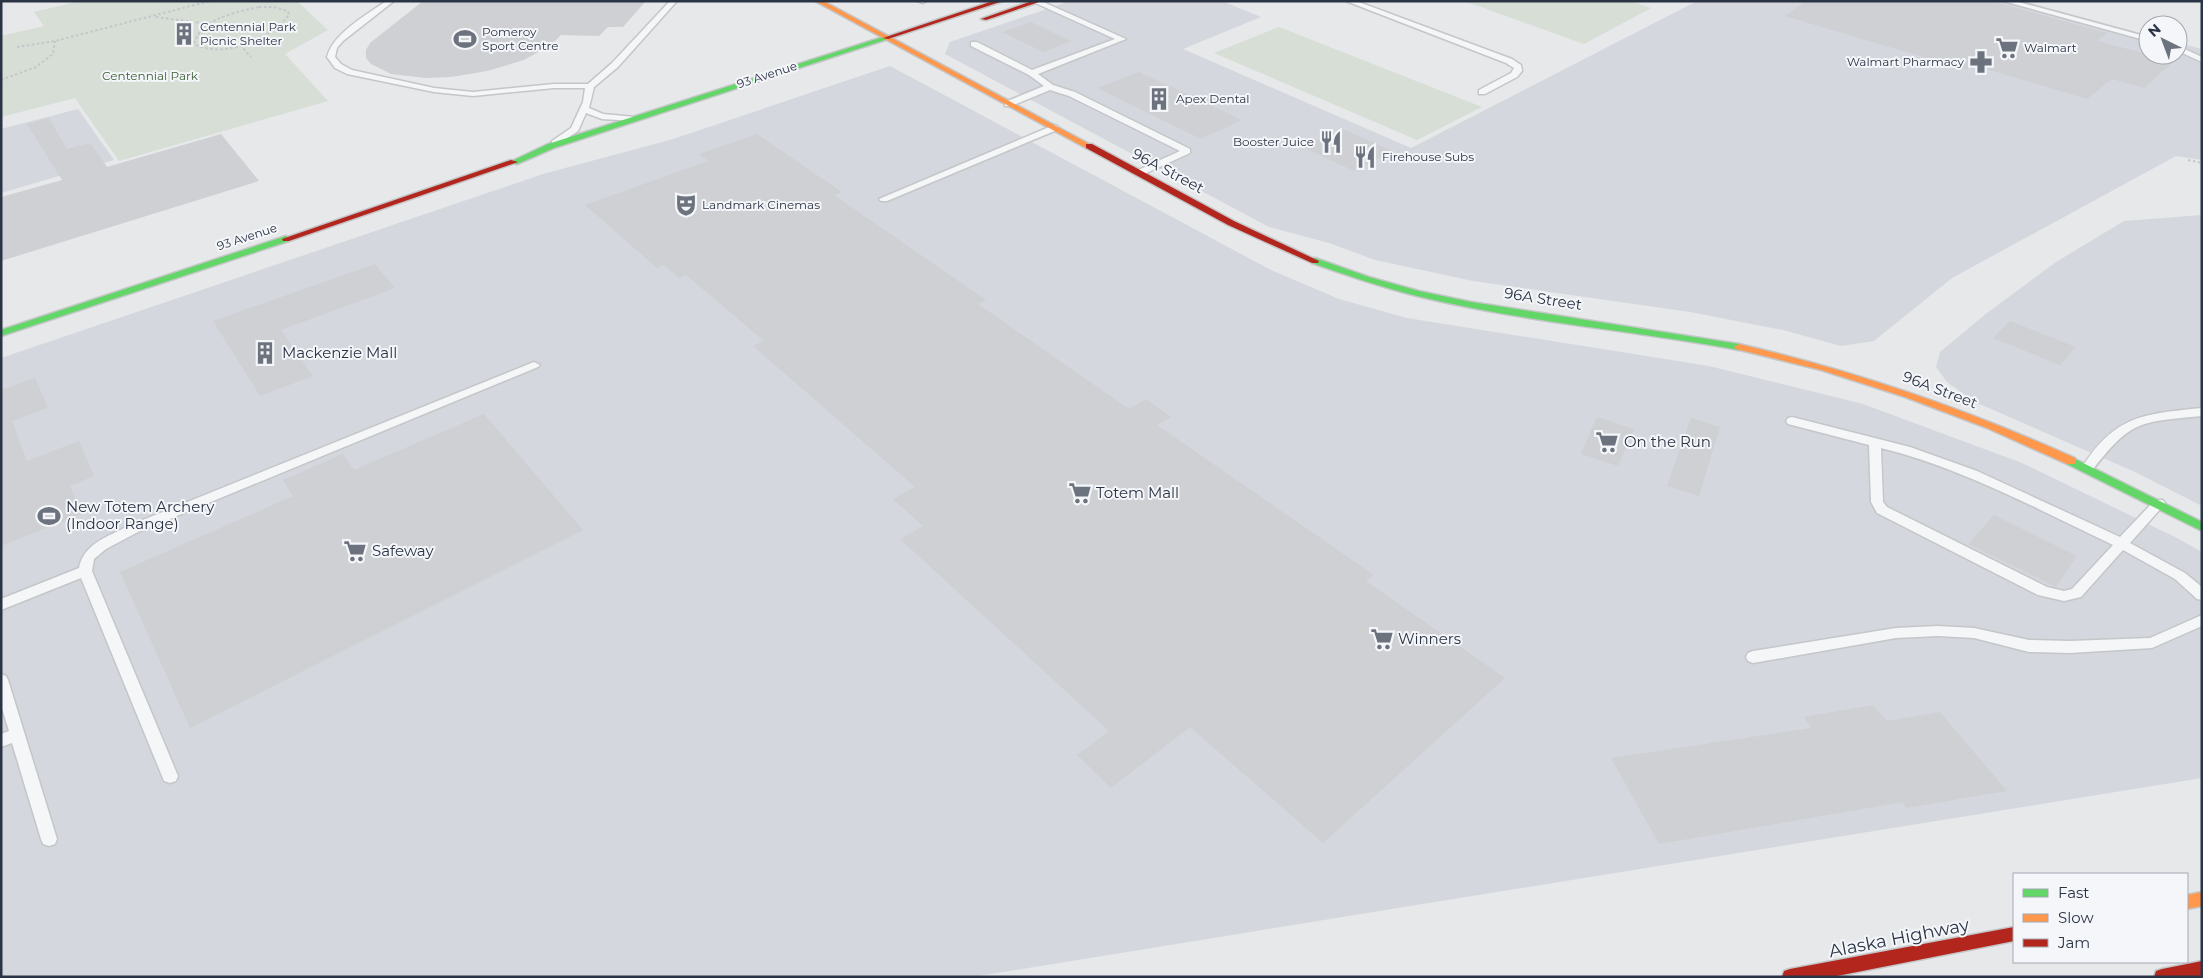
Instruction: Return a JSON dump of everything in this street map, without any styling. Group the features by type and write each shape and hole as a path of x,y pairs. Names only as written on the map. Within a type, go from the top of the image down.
{"main road":[{"name":"96A Street","path":"818,1 1233,223 1324,264 1361,278 1439,297 1714,342 1804,363 1910,394 2087,469 2202,527"},
{"name":"93 Avenue","path":"1,333 502,167 551,146 632,119 1000,1"},
{"path":"974,22 1038,2"},
{"path":"888,51 921,40"},
{"name":"93 Avenue","path":"502,167 563,153 685,115"},
{"path":"2188,902 2202,899"},
{"name":"Alaska Highway","path":"1790,977 2013,934"},
{"path":"2162,977 2202,969"}],"lane":[{"path":"391,1 340,39 333,48 331,57 338,66 350,72 434,90 473,94 554,86 590,86"},
{"path":"551,146 575,129 584,109 590,86 615,65 674,1"},
{"path":"1349,1 1509,61 1518,67 1518,71 1514,76 1482,92"},
{"path":"2006,1 2138,36"},
{"path":"1032,73 1122,39 1038,2"},
{"path":"974,44 1032,73 1050,87 1072,94 1187,151 1139,173"},
{"path":"2188,53 2202,60"},
{"path":"1008,104 1050,87"},
{"path":"584,109 608,117 632,119"},
{"path":"884,199 1054,128"},
{"path":"170,776 85,571 88,557 101,546 133,529 534,365"},
{"path":"2087,469 2108,443 2124,428 2143,419 2202,412"},
{"path":"1792,421 1875,442 1973,474 2120,543 2180,576 2202,594"},
{"path":"1875,442 1877,502 1882,510 2043,591 2064,596 2076,593 2120,543 2159,504"},
{"path":"1,605 85,571"},
{"path":"1753,657 1896,633 1938,631 1974,633 2029,646 2070,647 2152,643 2202,620"},
{"path":"1,680 49,839"},
{"path":"1,742 17,734"}],"path":[{"path":"17,46 55,41 210,1"},
{"path":"259,1 259,7"},
{"path":"259,7 283,8 288,11 288,16 280,27 240,45 220,49 199,48 194,44 194,39 198,33 210,24 233,14 259,7"},
{"path":"154,16 210,24"},
{"path":"1,80 36,66 53,54 55,41"},
{"path":"240,45 251,56"},
{"path":"2188,160 2202,163"}],"shaded area":[{"path":"1070,1 1222,1 1261,17 1183,49 1411,148 1697,1 2023,1 2138,32 2138,65 2188,65 2188,46 2202,49 2202,160 2176,156 1952,278 1874,341 1841,346 1783,330 1690,312 1473,281 1375,260 1329,243 1269,227 945,54 950,42"},
{"path":"890,66 1271,270 1339,299 1407,318 1709,366 1863,404 2022,463 2177,538 2202,552 2202,778 972,977 1,977 1,358 543,174 673,139"},
{"path":"78,109 114,160 1,193 1,129"},
{"path":"2202,215 2202,506 2135,472 1975,402 1947,382 1936,367 1940,352 1987,313 2056,262 2124,221"}],"green space":[{"name":"Centennial Park","path":"80,1 297,1 328,30 285,54 328,101 119,161 75,98 1,117 1,36 44,26 34,12"},
{"path":"1464,1 1629,1 1651,8 1584,44"},
{"path":"1279,27 1482,107 1417,140 1214,53"}],"building":[{"name":"Pomeroy Sport Centre","path":"423,1 646,1 623,27 608,27 599,36 561,35 551,45 524,60 487,71 451,77 425,78 391,74 371,64 366,58 366,50 370,43"},
{"name":"Walmart","path":"1806,1 1991,1 2107,33 2097,41 2138,52 2138,65 2170,65 2144,88 2112,79 2087,99 1973,65 1967,70 1785,16"},
{"path":"1031,22 1071,41 1043,52 1002,32"},
{"path":"1139,72 1242,120 1201,139 1097,88"},
{"path":"49,118 67,149 90,143 107,167 221,134 259,181 1,261 1,197 62,180 27,124"},
{"path":"1343,129 1393,151 1354,171 1302,147"},
{"name":"Totem Mall","path":"757,134 842,192 834,195 986,300 978,304 1129,409 1146,399 1171,417 1157,425 1374,575 1366,581 1505,678 1323,843 1190,727 1111,788 1077,755 1109,731 900,539 923,526 893,499 915,487 753,346 764,341 686,275 679,278 664,265 657,268 585,205 708,161 699,154"},
{"name":"Mackenzie Mall","path":"375,264 395,288 281,330 313,376 260,396 213,321"},
{"path":"2010,321 2076,347 2060,365 1993,338"},
{"path":"35,378 48,408 12,421 27,461 79,441 94,476 70,486 81,514 1,546 1,390"},
{"name":"Safeway","path":"484,414 583,530 190,728 120,572 293,496 283,480 343,454 354,470"},
{"name":"On the Run","path":"1597,417 1634,429 1618,466 1581,454"},
{"path":"1691,418 1720,427 1699,496 1667,486"},
{"path":"1994,515 2077,556 2056,587 1968,544"},
{"path":"1873,705 1887,721 1940,712 2007,791 1906,808 1903,802 1659,844 1611,758 1811,728 1804,717"}],"traffic: fast":[{"path":"514,162 551,146 886,38"},
{"path":"1,333 286,239"},
{"path":"1315,261 1366,279 1418,294 1471,305 1686,337 1739,347"},
{"path":"2071,461 2202,527"}],"traffic: slow":[{"path":"818,1 1089,146"},
{"path":"1739,347 1824,368 1908,395 1991,426 2071,461"},
{"path":"2188,902 2202,899"}],"traffic: jam":[{"path":"886,38 1000,1"},
{"path":"984,19 1039,1"},
{"path":"1089,146 1231,223 1315,261"},
{"path":"286,239 514,162"},
{"path":"1790,977 2013,934"},
{"path":"2162,977 2202,969"}],"place":[{"name":"Centennial Park Picnic Shelter","path":"184,34"},
{"name":"Pomeroy Sport Centre","path":"465,39"},
{"name":"Walmart","path":"2007,48"},
{"name":"Walmart Pharmacy","path":"1981,62"},
{"name":"Apex Dental","path":"1159,99"},
{"name":"Booster Juice","path":"1331,142"},
{"name":"Firehouse Subs","path":"1365,157"},
{"name":"Landmark Cinemas","path":"686,205"},
{"name":"Mackenzie Mall","path":"265,353"},
{"name":"On the Run","path":"1607,442"},
{"name":"Totem Mall","path":"1080,493"},
{"name":"New Totem Archery (Indoor Range)","path":"49,516"},
{"name":"Safeway","path":"355,551"},
{"name":"Winners","path":"1382,639"}]}
